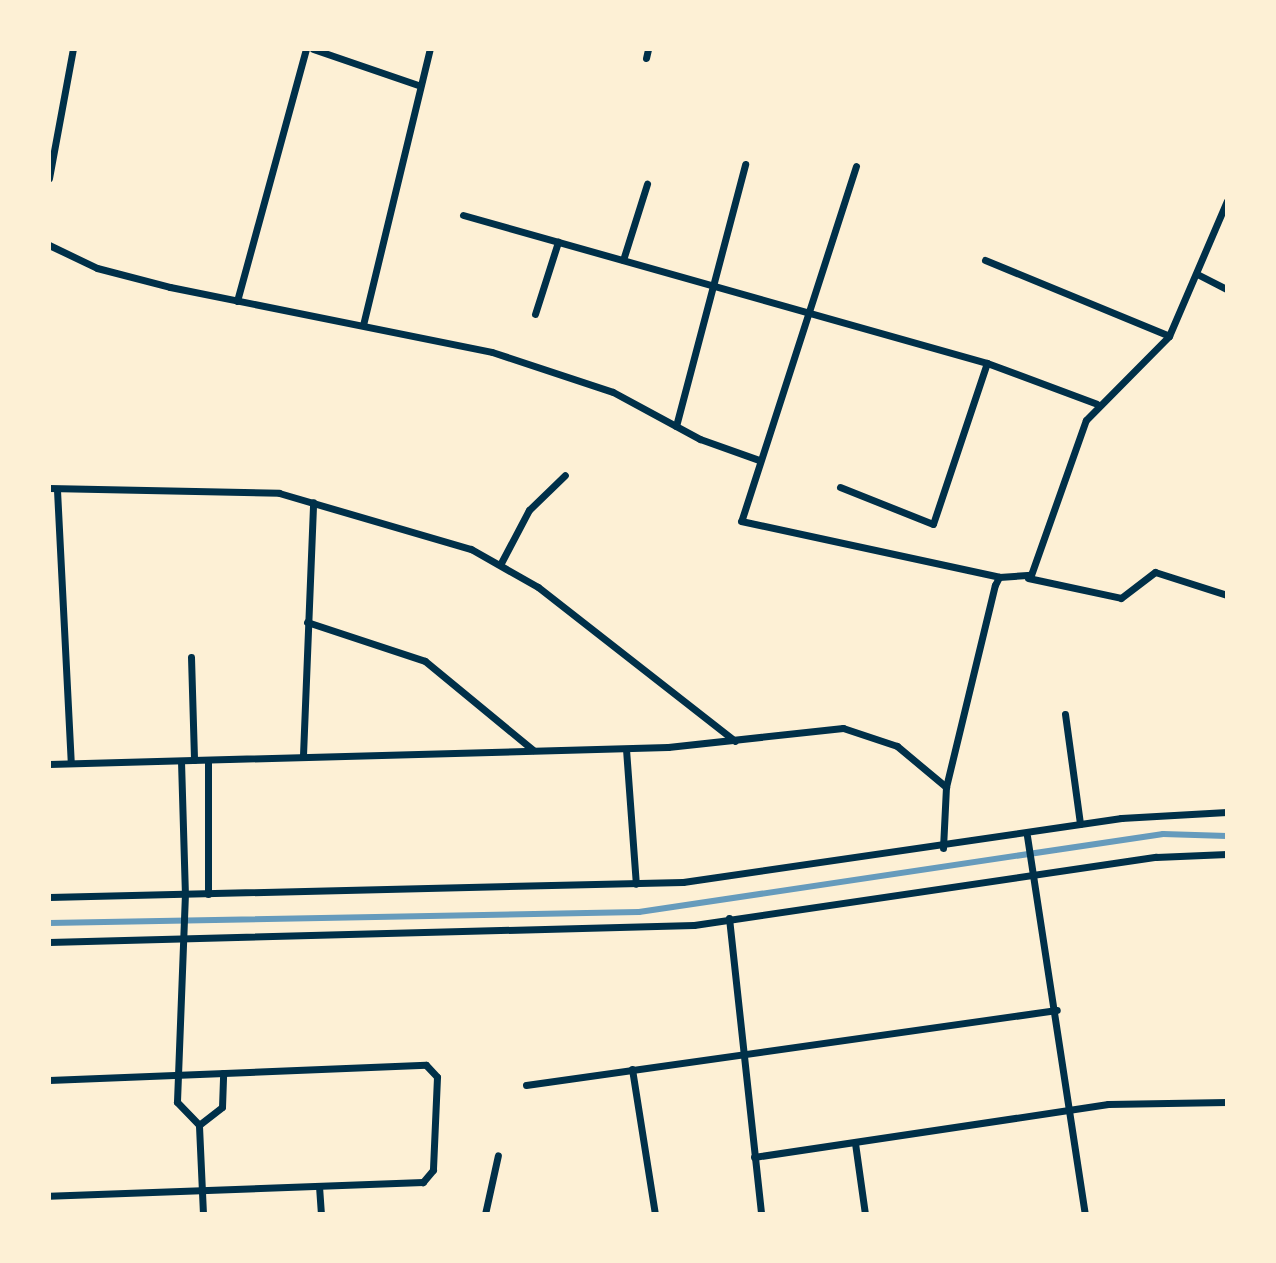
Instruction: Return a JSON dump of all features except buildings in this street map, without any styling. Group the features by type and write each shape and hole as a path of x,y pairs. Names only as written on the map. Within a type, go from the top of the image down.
{"street":[{"path":"49,178 73,49"},
{"path":"237,301 306,49"},
{"path":"313,49 418,85"},
{"path":"363,325 418,85 430,49"},
{"path":"676,426 745,164"},
{"path":"856,166 741,521 999,577 1028,578 1121,598 1155,572 1227,595"},
{"path":"623,260 647,184"},
{"path":"1028,578 1078,438 1097,404 1169,336 1199,275 1227,201"},
{"path":"463,215 987,363 1097,404"},
{"path":"535,314 558,242"},
{"path":"49,245 97,268 237,301 363,325 527,362 613,392 676,426 759,460"},
{"path":"985,260 1169,336"},
{"path":"1199,275 1227,289"},
{"path":"840,487 933,524 987,363"},
{"path":"501,562 529,510 565,475"},
{"path":"71,763 53,489 231,489 313,502 501,562 735,741"},
{"path":"303,754 313,502"},
{"path":"943,848 946,787 999,577"},
{"path":"307,622 425,661 533,751"},
{"path":"191,657 194,760"},
{"path":"1065,714 1080,824"},
{"path":"49,764 208,760 303,754 626,749 735,741 814,728 862,730 897,746 946,787"},
{"path":"626,749 636,884"},
{"path":"208,760 208,894"},
{"path":"181,761 185,902 179,1107 199,1125 203,1214"},
{"path":"49,897 636,884 943,848 1027,836 1080,824 1227,812"},
{"path":"1027,836 1058,1010 1085,1214"},
{"path":"49,942 294,933 658,927 1156,857 1227,855"},
{"path":"729,918 741,1055 761,1214"},
{"path":"526,1085 1058,1010"},
{"path":"49,1080 180,1073 435,1068 428,1180 49,1196"},
{"path":"632,1069 655,1214"},
{"path":"199,1125 222,1107 223,1073"},
{"path":"754,1157 1073,1108 1227,1102"},
{"path":"855,1143 865,1214"},
{"path":"485,1214 498,1154"},
{"path":"319,1186 321,1214"}],"waterway":[{"path":"49,923 639,912 1163,834 1227,836"}]}
